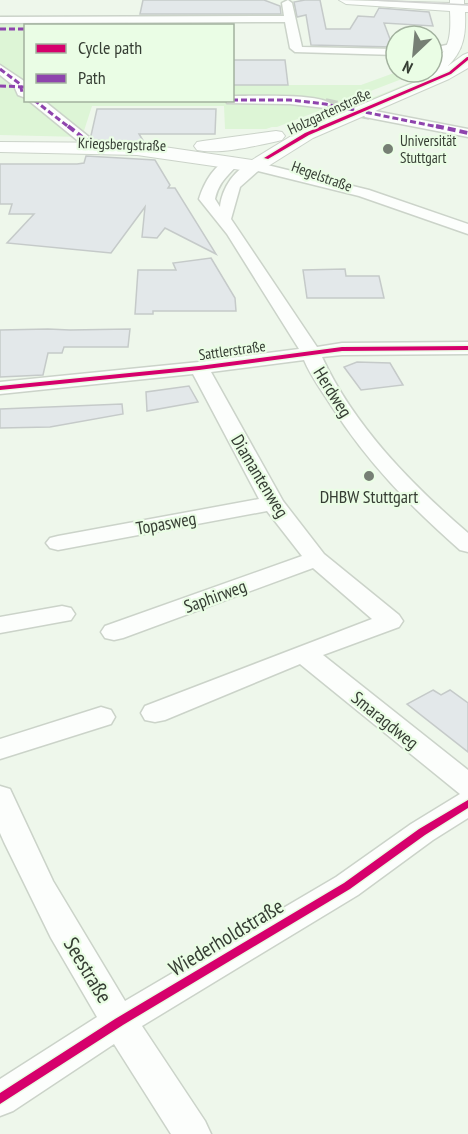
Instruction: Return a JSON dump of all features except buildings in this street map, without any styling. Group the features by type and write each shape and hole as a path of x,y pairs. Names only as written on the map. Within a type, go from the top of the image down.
{"main road":[{"path":"346,0 462,4"},
{"path":"434,0 462,4"},
{"path":"445,59 462,28 462,4"},
{"name":"Holzgartenstraße","path":"249,160 276,136 445,59"},
{"name":"Holzgartenstraße","path":"249,160 325,125 443,76 445,59"},
{"path":"306,121 313,125 325,125"},
{"path":"188,146 230,144 276,136"},
{"name":"Kriegsbergstraße","path":"0,141 188,146 249,160"},
{"name":"Kriegsbergstraße","path":"0,147 137,149 249,160"}],"street":[{"path":"285,1 296,48 299,50 384,52"},
{"path":"129,20 133,8"},
{"path":"0,20 290,19"},
{"path":"0,29 24,29"},
{"path":"0,69 24,89"},
{"path":"0,86 24,89"},
{"path":"234,100 290,100 325,104"},
{"path":"37,102 82,137"},
{"path":"370,114 468,133"},
{"path":"224,218 228,212 231,190 249,160"},
{"name":"Hegelstraße","path":"249,160 364,192 468,229"},
{"name":"Herdweg","path":"249,160 220,171 209,190 207,199 214,211 224,218 310,352 336,400 369,446 421,504 468,545"},
{"name":"Sattlerstraße","path":"0,388 199,368 342,349 468,348"},
{"name":"Diamantenweg","path":"199,368 273,503 316,559 390,621 303,653"},
{"name":"Topasweg","path":"58,543 273,503"},
{"name":"Saphirweg","path":"114,632 316,559"},
{"path":"0,625 62,614"},
{"path":"155,713 303,653"},
{"name":"Smaragdweg","path":"303,653 468,786"},
{"path":"0,748 101,717"},
{"name":"Seestraße","path":"0,797 16,838 68,937 119,1022 192,1134"},
{"name":"Wiederholdstraße","path":"0,1099 119,1022 346,886 422,832 468,803"}],"green space":[{"path":"0,22 139,23 24,24 24,102 234,102 234,85 361,85 384,77 384,84 389,84 277,127 266,129 225,129 224,106 92,106 82,137 0,135"},
{"path":"456,62 456,65 444,70 444,66"},
{"path":"406,84 412,84 320,124 313,122"}],"tunnel":[{"path":"325,104 370,114"}],"tram line":[{"path":"373,0 468,5"}],"marked path":[{"path":"0,29 24,29"},
{"path":"0,69 20,84 24,93"},
{"path":"0,86 24,87"},
{"path":"234,100 290,100 325,104 468,133"},
{"path":"37,102 82,137"}],"cycle path":[{"path":"266,158 307,134 450,73 468,58"},
{"path":"0,388 199,368 342,349 468,348"},
{"path":"0,1099 119,1022 347,886 422,832 468,803"}],"place":[{"name":"Universität Stuttgart","path":"388,149"},
{"name":"DHBW Stuttgart","path":"369,476"}]}
